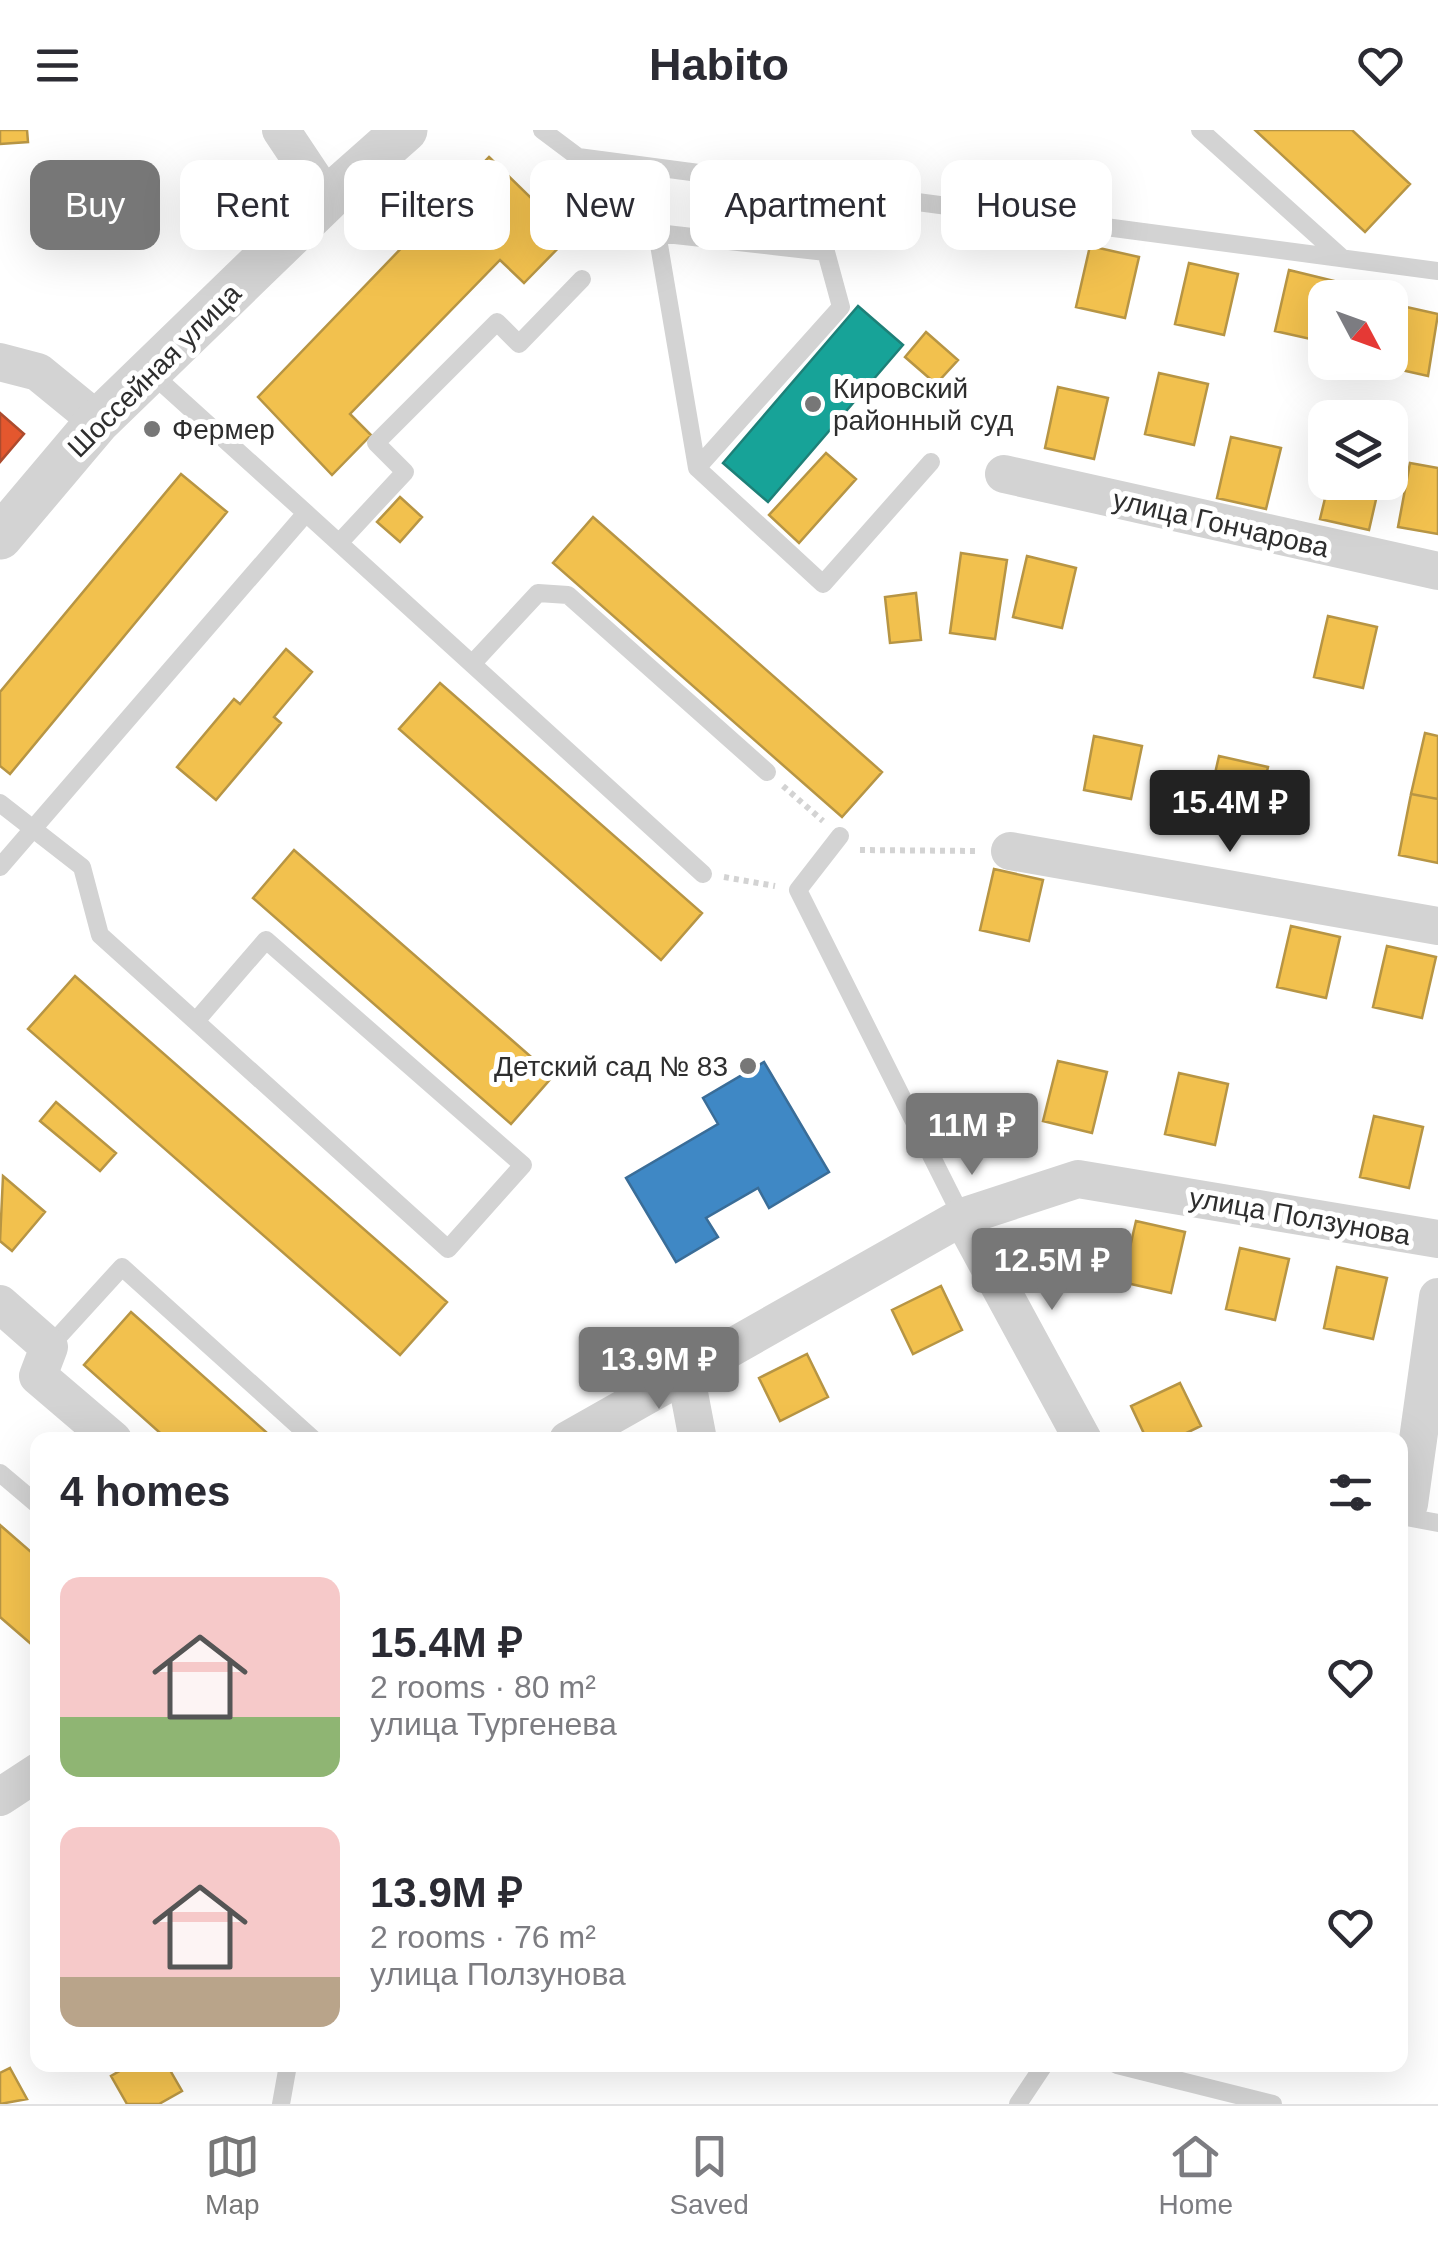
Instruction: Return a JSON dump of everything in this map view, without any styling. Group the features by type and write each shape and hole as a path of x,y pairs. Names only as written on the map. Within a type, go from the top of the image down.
{"street":[{"path":"281,130 327,199"},
{"name":"Шоссейная улица","path":"0,536 98,421 327,199 405,130"},
{"path":"0,362 38,372 98,421"},
{"name":"улица Гончарова","path":"1004,474 1438,571"},
{"path":"1010,851 1438,926"},
{"name":"улица Ползунова","path":"582,1432 962,1218 1078,1179 1438,1239"},
{"path":"962,1218 1079,1432"},
{"path":"1423,1514 1438,1297"},
{"path":"0,1304 48,1347 38,1376 104,1432"},
{"path":"686,1372 697,1432"},
{"path":"0,1797 30,1777"}],"lane":[{"path":"542,130 578,158 1438,271"},
{"path":"1200,130 1342,258"},
{"path":"670,234 826,252 842,307 698,468"},
{"path":"659,250 698,468 823,584 931,462"},
{"path":"339,543 405,472 376,443 497,322 519,344 582,279"},
{"path":"150,371 703,874"},
{"path":"0,868 306,513"},
{"path":"472,664 538,593 568,594 767,772"},
{"path":"0,803 82,867 100,935 448,1248 523,1165 266,940 196,1021"},
{"path":"840,836 798,890 962,1218"},
{"path":"48,1347 122,1267 305,1432"},
{"path":"0,1473 30,1498"},
{"path":"281,2104 287,2072"},
{"path":"1018,2104 1039,2072"},
{"path":"1145,2072 1272,2104"}],"path":[{"path":"767,772 863,852 1010,851"},
{"path":"703,874 798,890"}],"building: Homes":[{"path":"0,130 27,130 28,142 0,144"},
{"path":"1255,130 1352,130 1410,184 1365,232"},
{"path":"510,177 530,197 530,250 556,250 524,283 500,260 350,414 371,435 332,475 258,397 399,250 510,250"},
{"path":"1089,250 1139,257 1125,318 1076,307"},
{"path":"1189,263 1238,274 1224,335 1175,324"},
{"path":"1289,270 1330,280 1308,280 1308,338 1275,331"},
{"path":"1408,307 1438,314 1428,376 1408,372"},
{"path":"926,332 958,360 936,384 905,357"},
{"path":"1159,373 1208,384 1194,445 1145,434"},
{"path":"1058,387 1108,398 1094,459 1045,448"},
{"path":"1231,437 1281,448 1266,509 1217,498"},
{"path":"826,453 856,479 799,543 769,515"},
{"path":"1410,463 1438,468 1438,534 1398,527 1403,500 1408,500"},
{"path":"181,474 227,512 10,774 0,766 0,692"},
{"path":"400,497 422,517 400,542 377,522"},
{"path":"1325,500 1376,500 1369,530 1320,519"},
{"path":"593,517 882,772 842,817 553,563"},
{"path":"961,553 1007,560 995,639 950,633"},
{"path":"1027,556 1076,568 1062,628 1013,617"},
{"path":"916,593 921,640 890,643 885,597"},
{"path":"1328,616 1377,627 1363,688 1314,677"},
{"path":"286,649 312,672 274,717 281,723 216,800 177,767 234,699 240,704"},
{"path":"440,683 702,913 661,960 399,729"},
{"path":"1425,733 1438,736 1438,799 1411,794"},
{"path":"1094,736 1142,746 1131,799 1084,790"},
{"path":"1219,756 1268,767 1254,828 1205,817"},
{"path":"1411,794 1438,799 1438,863 1399,855"},
{"path":"294,850 553,1076 511,1124 253,898"},
{"path":"994,869 1043,880 1029,941 980,930"},
{"path":"1291,926 1340,937 1326,998 1277,987"},
{"path":"1387,946 1436,957 1422,1018 1373,1007"},
{"path":"75,976 447,1302 400,1355 28,1029"},
{"path":"1058,1061 1107,1072 1092,1133 1043,1121"},
{"path":"1179,1073 1228,1084 1215,1145 1165,1134"},
{"path":"56,1102 116,1153 100,1171 40,1121"},
{"path":"1374,1116 1423,1127 1409,1188 1360,1177"},
{"path":"3,1176 45,1212 12,1251 0,1241"},
{"path":"1136,1221 1185,1232 1171,1293 1122,1282"},
{"path":"1240,1248 1289,1259 1275,1320 1226,1309"},
{"path":"1337,1267 1387,1278 1373,1339 1324,1328"},
{"path":"941,1286 962,1330 913,1354 892,1310"},
{"path":"131,1312 266,1432 159,1432 84,1365"},
{"path":"807,1354 828,1397 780,1421 759,1378"},
{"path":"1180,1383 1201,1426 1189,1432 1143,1432 1131,1406"},
{"path":"0,1525 30,1551 30,1643 0,1617"},
{"path":"10,2068 27,2099 0,2104 0,2073"},
{"path":"118,2072 171,2072 182,2091 159,2104 127,2104 111,2076"}],"building: Shops":[{"path":"0,413 24,434 0,462"}],"building: Schools":[{"path":"764,1062 829,1172 769,1208 758,1188 706,1218 718,1237 676,1262 626,1178 718,1124 703,1098"}],"building: Public":[{"name":"Кировский районный суд","path":"858,306 903,345 768,502 723,463"}],"place":[{"name":"Кировский районный суд","path":"813,404"},
{"name":"Фермер","path":"152,429"},
{"name":"Детский сад № 83","path":"748,1066"}]}
